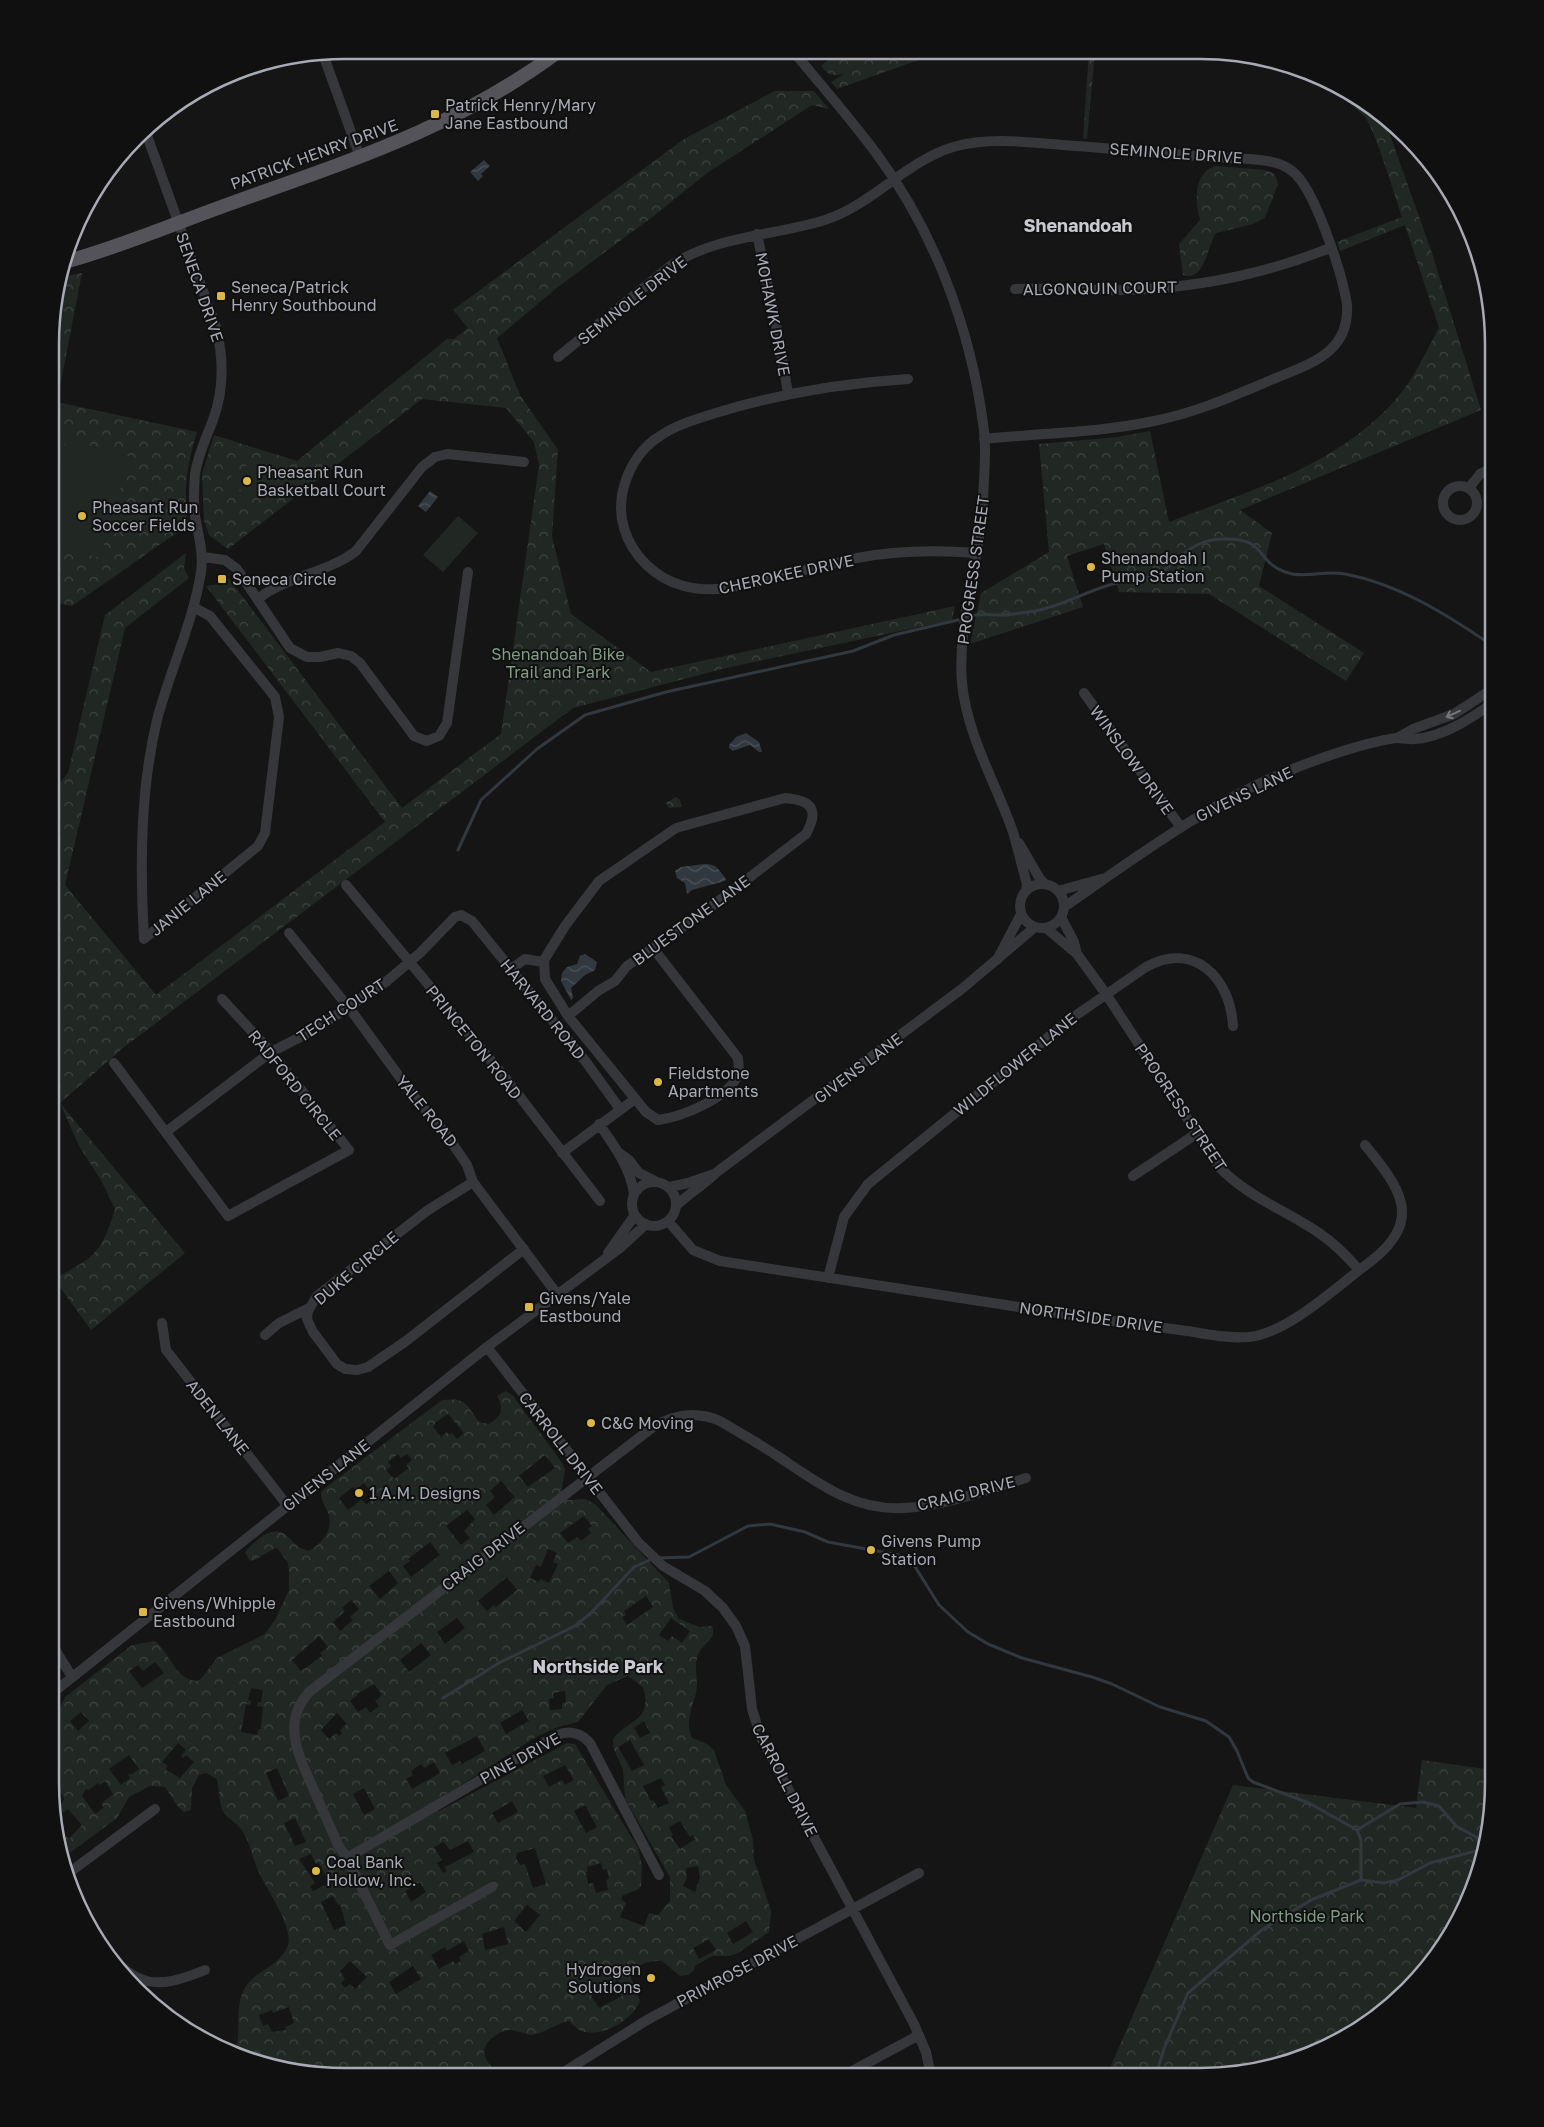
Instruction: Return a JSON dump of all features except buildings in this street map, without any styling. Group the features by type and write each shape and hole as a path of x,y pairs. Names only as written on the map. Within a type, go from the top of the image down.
{"main road":[{"name":"PATRICK HENRY DRIVE","path":"71,260 360,157 451,118 489,97 547,59"}],"street":[{"path":"324,59 360,157"},
{"name":"PROGRESS STREET","path":"800,59 865,139 894,180 927,236 948,286 965,337 976,383 984,439 983,512 963,634 962,684 971,726 1013,834 1027,884 1026,891"},
{"name":"SENECA DRIVE","path":"148,137 216,328 222,356 219,400 198,461 194,485 195,513 203,558"},
{"name":"SEMINOLE DRIVE","path":"558,357 680,260 719,242 813,223 835,216 865,200 944,150 983,142 1022,142 1261,160 1284,166 1301,179 1315,202 1346,297 1347,311 1339,340 1324,357 1221,401 1172,417 1085,432 984,439"},
{"name":"MOHAWK DRIVE","path":"757,234 788,393"},
{"name":"ALGONQUIN COURT","path":"1015,289 1124,290 1185,286 1268,269 1330,248"},
{"name":"CHEROKEE DRIVE","path":"908,379 830,386 788,393 704,417 662,434 644,448 631,468 623,492 621,518 632,547 652,570 669,581 684,586 718,590 886,553 930,550 977,553"},
{"path":"258,599 356,551 422,467 435,457 451,454 524,462"},
{"path":"1469,488 1480,474 1485,471"},
{"path":"203,558 220,559 231,563 295,651 314,657 343,653 357,660 414,736 427,741 439,736 447,723 468,572"},
{"name":"JANIE LANE","path":"193,608 210,616 275,697 279,717 265,833 258,846 144,939 141,876 148,765 165,692 193,608 203,558"},
{"name":"WINSLOW DRIVE","path":"1084,693 1180,826"},
{"name":"GIVENS LANE","path":"1398,738 1412,728 1454,714 1485,694"},
{"name":"GIVENS LANE","path":"1063,912 1105,878 1180,826 1241,793 1284,773 1338,753 1398,738 1415,739 1436,733 1469,719 1485,708"},
{"name":"BLUESTONE LANE","path":"543,962 565,926 599,882 676,828 785,798 800,799 814,811 813,822 806,834 755,874 627,966 615,981 568,1016"},
{"name":"PROGRESS STREET","path":"1013,834 1040,879 1045,884"},
{"name":"GIVENS LANE","path":"1058,891 1105,878"},
{"path":"1038,884 1045,884 1058,891 1063,912 1052,926 1046,928 1035,927 1024,920 1021,914 1020,902 1026,891 1038,884"},
{"name":"PRINCETON ROAD","path":"346,885 503,1075 600,1201"},
{"name":"PROGRESS STREET","path":"1063,912 1077,954"},
{"name":"GIVENS LANE","path":"997,960 1021,914"},
{"name":"TECH COURT","path":"166,1132 271,1052 314,1030 348,1007 409,962 450,921 461,916"},
{"name":"HARVARD ROAD","path":"461,916 472,921 511,968 598,1077 620,1109"},
{"name":"GIVENS LANE","path":"677,1205 717,1172 809,1106 997,960 1035,927"},
{"name":"PROGRESS STREET","path":"1046,928 1077,954 1106,994 1219,1167 1232,1181 1253,1196 1323,1236 1341,1250 1359,1270"},
{"name":"YALE ROAD","path":"289,933 458,1151 473,1182 558,1294"},
{"path":"511,968 526,959 543,962 545,979 568,1016 646,1112 658,1120 672,1118 704,1105 718,1096 731,1084 739,1073 738,1058 654,948"},
{"name":"WILDFLOWER LANE","path":"828,1278 844,1217 868,1184 1072,1018 1158,960 1174,958 1189,960 1204,966 1220,983 1231,1008 1233,1026"},
{"name":"RADFORD CIRCLE","path":"114,1064 228,1216 350,1150 271,1052 222,999"},
{"path":"562,1153 635,1099"},
{"path":"599,1124 618,1152 632,1184 634,1194 632,1207 635,1215 646,1224 655,1226 668,1221 676,1212 677,1205 674,1193 670,1187 639,1173 629,1160 618,1152"},
{"path":"1133,1176 1196,1134"},
{"name":"NORTHSIDE DRIVE","path":"668,1221 693,1250 720,1261 1106,1320 1217,1335 1250,1337 1280,1326 1311,1308 1378,1255 1396,1236 1402,1214 1399,1193 1393,1181 1365,1145"},
{"name":"GIVENS LANE","path":"670,1187 683,1185 717,1172"},
{"path":"634,1194 645,1183 655,1181"},
{"name":"DUKE CIRCLE","path":"473,1182 446,1197 402,1229 317,1296 309,1308 308,1319 310,1325 337,1364 351,1370 363,1369 406,1341 524,1249"},
{"name":"GIVENS LANE","path":"604,1258 635,1215"},
{"name":"GIVENS LANE","path":"59,1688 487,1347 604,1258 620,1248 646,1224"},
{"path":"265,1335 280,1324 309,1308"},
{"name":"ADEN LANE","path":"162,1322 166,1350 287,1505"},
{"name":"CARROLL DRIVE","path":"487,1347 638,1542 672,1572 705,1591 723,1608 736,1626 745,1646 755,1725 919,2035 929,2068"},
{"name":"CRAIG DRIVE","path":"492,1887 390,1945 348,1858 338,1845 296,1750 293,1725 302,1700 409,1614 658,1424 676,1416 694,1415 720,1421 832,1492 854,1502 874,1507 916,1507 958,1498 1026,1478"},
{"path":"59,1656 72,1677"},
{"name":"PINE DRIVE","path":"348,1858 556,1735 572,1732 581,1735 590,1743 660,1875"},
{"path":"72,1870 155,1809"},
{"name":"PRIMROSE DRIVE","path":"570,2068 647,2020 919,1873"},
{"path":"134,1976 146,1981 176,1981 205,1970"},
{"path":"857,2068 919,2035"}],"green space":[{"path":"829,59 921,59 837,89 831,82 844,74 831,74 826,72 821,66"},
{"path":"1089,59 1094,59 1087,139 1083,138"},
{"path":"1329,90 1358,107 1388,130 1432,253 1481,410 1240,510 1272,533 1259,586 1364,653 1346,681 1209,594 1119,592 1104,544 1067,556 1083,607 970,644 981,593 1049,552 1039,444 1117,437 1150,431 1169,522 1267,485 1330,453 1358,434 1384,411 1407,385 1439,328 1405,225 1340,251 1337,242 1402,217 1385,163 1368,122 1364,116"},
{"name":"Shenandoah Bike Trail and Park","path":"775,91 814,91 829,109 812,105 707,173 655,215 558,287 497,338 520,395 558,450 552,536 571,614 651,672 955,606 952,620 726,668 573,708 123,1048 59,1102 59,784 68,773 105,615 186,553 184,569 189,578 125,628 65,885 156,995 385,822 206,586 218,584 227,576 402,808 501,734 539,465 534,442 506,408 422,399 228,549 209,535 204,520 202,474 214,435 297,461 447,339 454,339 468,328 453,310 684,139"},
{"path":"1216,166 1265,170 1275,174 1278,184 1265,218 1253,224 1216,233 1201,268 1190,276 1183,275 1179,244 1200,220 1197,196 1200,181 1203,175"},
{"path":"82,273 59,392 59,325 67,276"},
{"path":"59,402 197,432 187,478 188,525 72,606 59,603"},
{"name":"Pheasant Run Soccer Fields","path":"67,439 130,457 100,558 59,546 59,465"},
{"name":"Pheasant Run Basketball Court","path":"249,464 263,486 246,498 231,476"},
{"path":"458,516 478,533 443,572 423,555"},
{"path":"676,797 680,800 682,807 669,808 666,803"},
{"path":"60,1103 185,1253 91,1330 59,1286 59,1276 87,1259 100,1246 115,1209 101,1180 79,1146"},
{"path":"506,1391 513,1396 563,1464 565,1470 561,1494 568,1500 585,1499 595,1504 669,1583 673,1608 679,1619 699,1627 712,1626 712,1637 700,1651 696,1661 697,1688 689,1727 692,1738 707,1744 714,1750 726,1785 745,1811 753,1840 754,1859 771,1911 769,1932 738,1953 730,1956 712,1956 695,1966 694,1970 688,1975 680,1976 662,1961 647,1962 639,1966 631,1978 640,2001 625,2020 610,2029 593,2033 585,2032 569,2021 533,2035 512,2030 500,2033 487,2043 484,2051 486,2059 494,2068 325,2068 270,2059 236,2047 242,1994 251,1980 284,1953 289,1937 283,1917 257,1868 245,1836 241,1829 222,1810 217,1779 206,1773 199,1775 192,1788 191,1810 184,1812 176,1804 165,1787 150,1786 129,1797 117,1818 71,1852 67,1853 64,1838 66,1836 69,1839 82,1825 68,1809 61,1814 63,1817 61,1819 59,1805 64,1799 59,1790 59,1710 65,1697 132,1645 155,1641 183,1676 196,1681 201,1679 217,1658 265,1634 276,1618 289,1590 288,1563 277,1548 250,1561 245,1552 258,1539 269,1533 281,1532 297,1546 309,1551 322,1541 328,1532 329,1515 321,1492 329,1485 442,1400 461,1401 479,1422 489,1424 501,1412 497,1396","holes":["448,1414 464,1433 457,1439 452,1433 450,1435 447,1432 441,1437 433,1427 436,1422","398,1454 401,1458 407,1454 412,1460 406,1465 409,1468 394,1479 386,1470 391,1466 388,1462","545,1455 555,1468 528,1487 519,1476","501,1481 515,1497 494,1515 486,1505 495,1497 490,1491","364,1483 375,1497 366,1505 362,1499 348,1510 339,1498 353,1487 355,1490","467,1510 475,1519 464,1531 470,1538 461,1545 446,1526","584,1516 592,1526 588,1529 591,1533 581,1541 577,1537 568,1543 560,1533","430,1542 440,1555 411,1577 403,1566 410,1561 408,1559","548,1549 557,1553 553,1562 558,1564 549,1583 540,1579 539,1582 530,1578 536,1565 541,1567","389,1571 398,1583 380,1599 369,1586","507,1577 517,1590 496,1607 494,1605 487,1611 478,1601","646,1596 653,1607 627,1625 622,1617 626,1615 624,1611","351,1600 359,1609 350,1617 353,1620 340,1631 333,1622 345,1611 342,1608","457,1618 465,1628 445,1644 437,1632","671,1618 690,1631 682,1643 672,1636 668,1641 659,1635","319,1636 328,1647 320,1653 322,1656 301,1671 292,1660","421,1643 431,1655 409,1672 400,1660","155,1662 164,1673 142,1688 129,1671 138,1665 143,1671","628,1676 643,1687 645,1707 642,1713 613,1739 614,1749 623,1770 625,1799 670,1877 670,1901 658,1915 649,1913 644,1926 620,1917 626,1903 621,1899 623,1895 637,1890 641,1886 642,1867 638,1848 575,1744 567,1743 439,1811 433,1803 536,1737 558,1727 578,1722 607,1685","374,1684 382,1695 375,1701 379,1706 370,1713 366,1707 358,1712 350,1701 357,1694","251,1688 263,1690 261,1702 258,1702 257,1706 263,1707 261,1729 259,1729 257,1735 241,1732 246,1704 250,1705 251,1701 248,1700","565,1691 566,1702 562,1703 562,1709 550,1710 549,1699 554,1698 553,1693","522,1710 529,1721 506,1734 500,1723","81,1712 89,1721 78,1731 70,1721","337,1713 347,1724 340,1730 342,1733 339,1736 336,1733 329,1739 321,1730","644,1721 650,1733 640,1738 634,1728","477,1736 485,1751 462,1764 460,1761 452,1765 445,1753","630,1740 644,1765 632,1771 618,1747","178,1743 186,1750 181,1756 183,1758 186,1755 194,1762 180,1778 166,1770 167,1765 162,1762","129,1755 139,1769 132,1774 128,1774 130,1778 121,1785 109,1769","434,1762 440,1773 412,1789 406,1779 413,1775 411,1771 421,1764 424,1768","565,1765 574,1780 565,1785 562,1780 549,1787 543,1776","277,1768 289,1796 278,1801 266,1773","661,1778 665,1785 661,1787 669,1803 658,1808 653,1800 651,1801 643,1786","105,1781 113,1794 101,1804 104,1807 95,1814 82,1796 86,1789 89,1790 98,1783 100,1785","364,1788 375,1809 364,1815 353,1794","512,1801 518,1812 498,1823 492,1813","585,1805 597,1827 586,1833 574,1811","295,1818 306,1842 295,1846 284,1823","680,1821 690,1837 693,1835 695,1839 680,1849 671,1836 673,1835 669,1827","468,1841 474,1852 445,1867 447,1871 443,1873 437,1863 442,1860 434,1847 444,1842 450,1850","535,1848 546,1884 533,1888 525,1864 520,1865 516,1858 517,1853","311,1854 316,1864 319,1863 329,1883 313,1891 310,1886 315,1883 299,1859","601,1863 603,1870 607,1869 609,1879 606,1880 608,1890 596,1893 593,1883 588,1884 587,1867","698,1866 700,1878 695,1892 683,1886 687,1877 686,1868","420,1882 426,1892 411,1902 405,1891","333,1896 338,1905 340,1904 346,1925 334,1930 321,1902","527,1905 540,1915 526,1932 514,1921","746,1921 753,1932 733,1944 727,1933","504,1927 508,1944 485,1950 482,1934","709,1939 716,1950 699,1959 693,1948","464,1941 469,1951 459,1957 461,1961 455,1964 453,1961 439,1969 431,1955 445,1947 447,1951","350,1961 367,1977 355,1989 350,1984 345,1988 341,1983 345,1979 340,1971","413,1966 421,1979 396,1994 389,1982","618,1980 624,1991 620,1994 622,1996 599,2008 591,1996","289,2007 294,2023 285,2027 286,2030 272,2032 268,2024 263,2026 259,2015 272,2010 273,2013"]},
{"name":"Northside Park","path":"1422,1760 1485,1769 1483,1817 1476,1857 1464,1892 1447,1926 1426,1957 1402,1985 1374,2009 1326,2039 1274,2059 1219,2068 1110,2068 1233,1785 1416,1808"}],"water":[{"path":"484,160 490,166 481,174 483,176 478,181 470,172"},
{"path":"430,491 438,497 426,512 418,506"},
{"path":"746,733 759,742 762,752 759,752 750,745 733,751 729,748 729,745 736,737"},
{"path":"704,864 717,868 726,879 725,881 692,890 687,894 685,883 677,878 675,871 681,867"},
{"path":"585,954 597,962 595,970 585,975 571,988 573,998 571,1000 561,981 562,973 567,967 577,964 580,956"}],"waterway":[{"path":"968,617 1009,615 1046,609 1097,589 1160,573 1199,544 1222,539 1236,539 1254,546 1269,562 1285,572 1300,575 1345,574 1384,585 1421,601 1485,641"},
{"path":"458,850 481,800 537,749 585,715 666,692 853,651 894,635 962,619"},
{"path":"658,1558 689,1557 748,1526 770,1524 805,1532 828,1542 899,1555 914,1565 939,1605 968,1632 988,1644 1022,1658 1112,1684 1160,1707 1206,1721 1229,1737 1248,1778 1253,1782 1309,1803 1357,1830 1361,1840 1361,1880"},
{"path":"443,1698 499,1663 575,1626 592,1612 634,1567 652,1559"},
{"path":"1357,1830 1400,1804 1423,1802 1439,1806 1456,1826 1476,1837 1479,1842"},
{"path":"1158,2068 1188,1993 1263,1929 1311,1900 1361,1880 1384,1883 1398,1880 1430,1863 1477,1850"}],"place":[{"name":"Patrick Henry/Mary Jane Eastbound","path":"435,114"},
{"name":"Seneca/Patrick Henry Southbound","path":"221,296"},
{"name":"Pheasant Run Basketball Court","path":"247,481"},
{"name":"Pheasant Run Soccer Fields","path":"82,516"},
{"name":"Shenandoah I Pump Station","path":"1091,567"},
{"name":"Seneca Circle","path":"222,579"},
{"name":"Fieldstone Apartments","path":"658,1082"},
{"name":"Givens/Yale Eastbound","path":"529,1307"},
{"name":"C&G Moving","path":"591,1423"},
{"name":"1 A.M. Designs","path":"359,1493"},
{"name":"Givens Pump Station","path":"871,1550"},
{"name":"Givens/Whipple Eastbound","path":"143,1612"},
{"name":"Coal Bank Hollow, Inc.","path":"316,1871"},
{"name":"Hydrogen Solutions","path":"651,1978"}],"district":[{"name":"Shenandoah","path":"1078,226"},
{"name":"Northside Park","path":"598,1667"}]}
